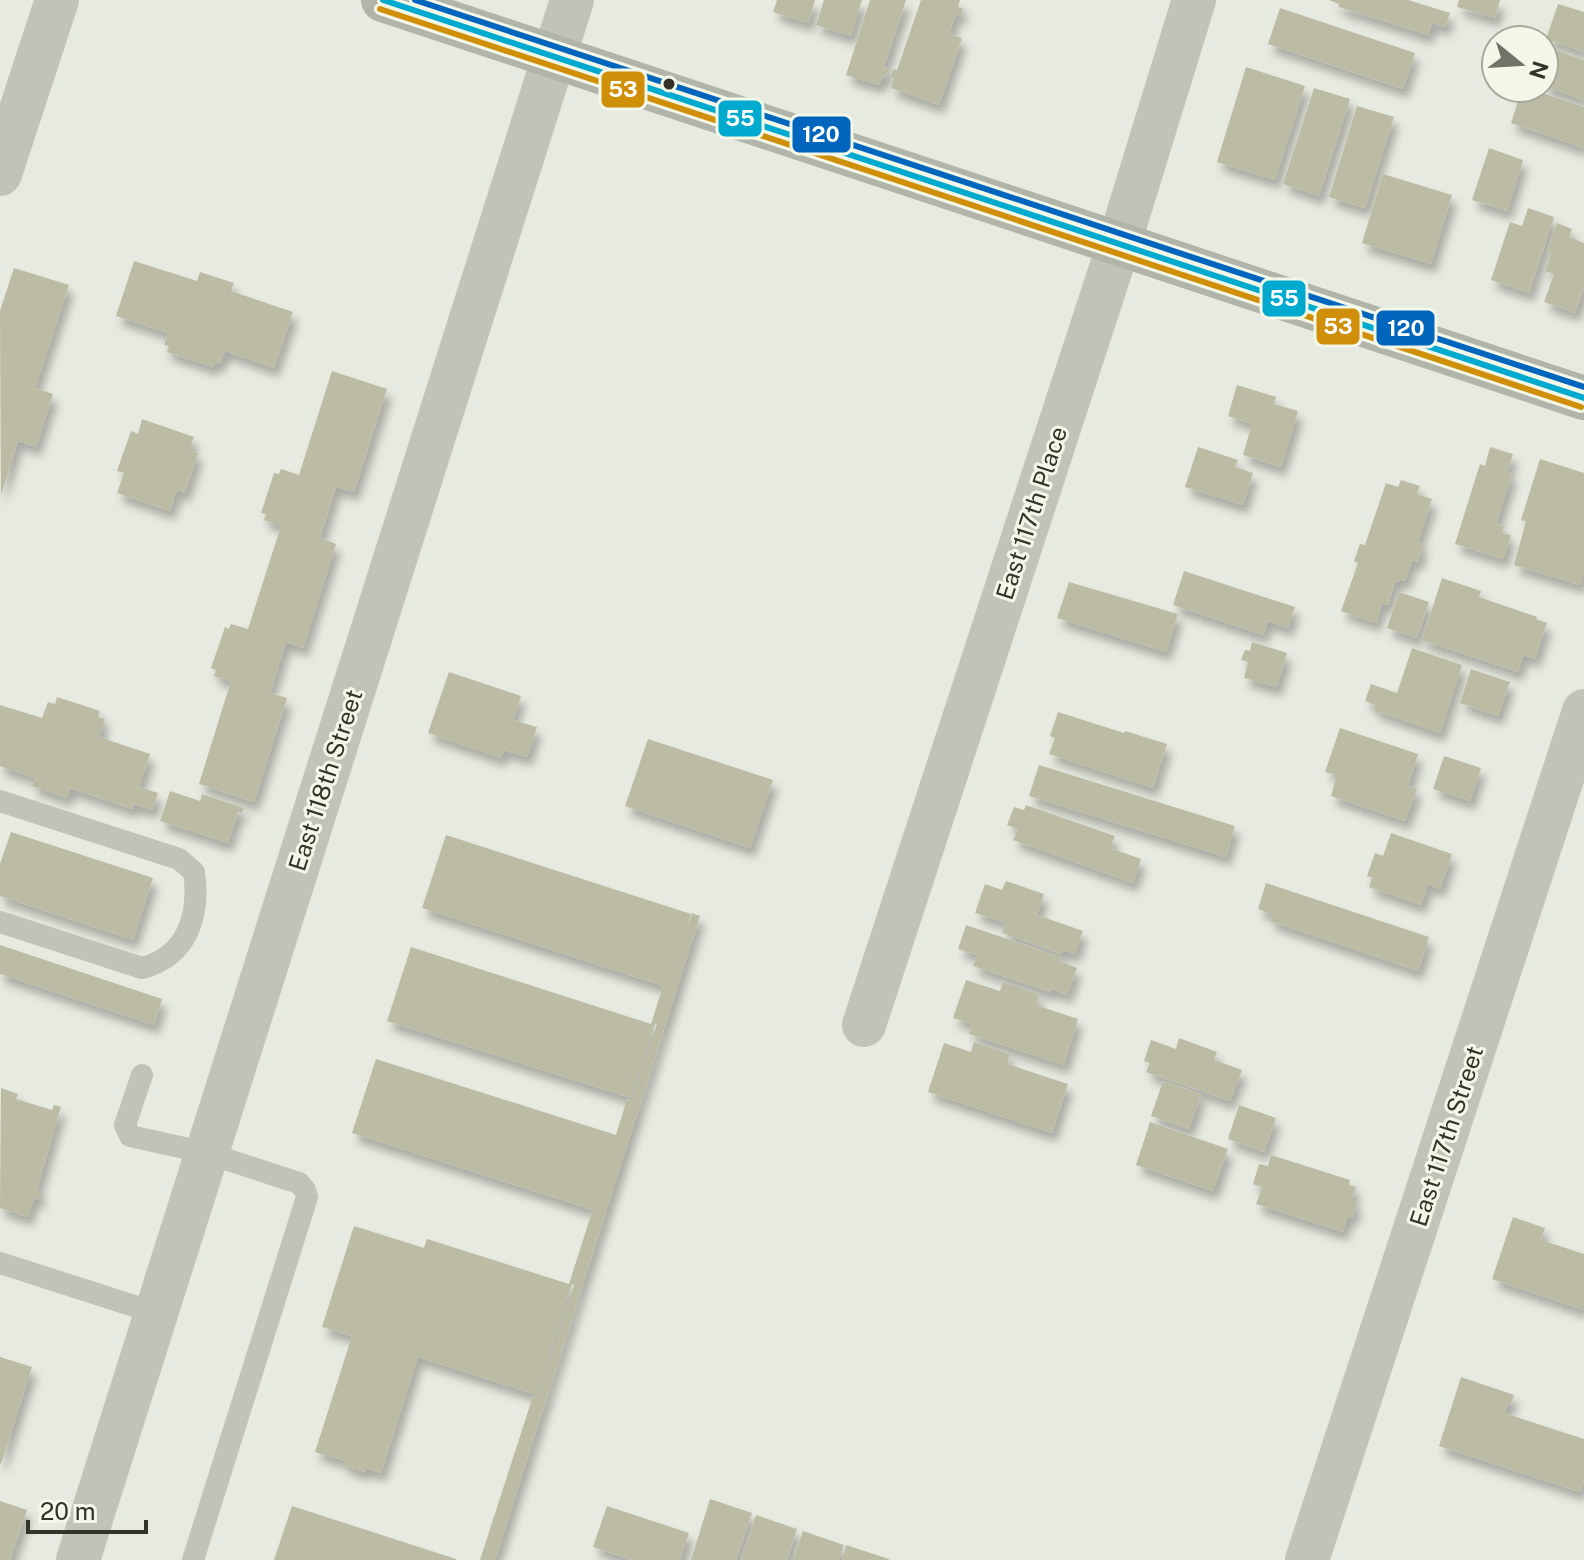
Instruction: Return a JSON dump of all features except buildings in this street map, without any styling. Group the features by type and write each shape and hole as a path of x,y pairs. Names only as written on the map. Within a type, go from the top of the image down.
{"main road":[{"path":"383,0 1584,398"}],"street":[{"path":"0,174 57,0"},
{"name":"East 118th Street","path":"78,1560 572,0"},
{"name":"East 117th Place","path":"864,1025 1119,244 1194,0"},
{"name":"East 117th Street","path":"1307,1560 1584,711"}],"lane":[{"path":"0,801 179,859 194,872 197,893 194,915 186,936 170,957 142,968 0,922"},
{"path":"142,1075 125,1125 130,1136 207,1153 299,1183 307,1197 193,1560"},
{"path":"0,1263 156,1313"}],"transit line":[{"name":"55","path":"383,0 1584,398"},
{"name":"120","path":"415,0 1584,387"},
{"name":"53","path":"380,9 1581,407"}]}
